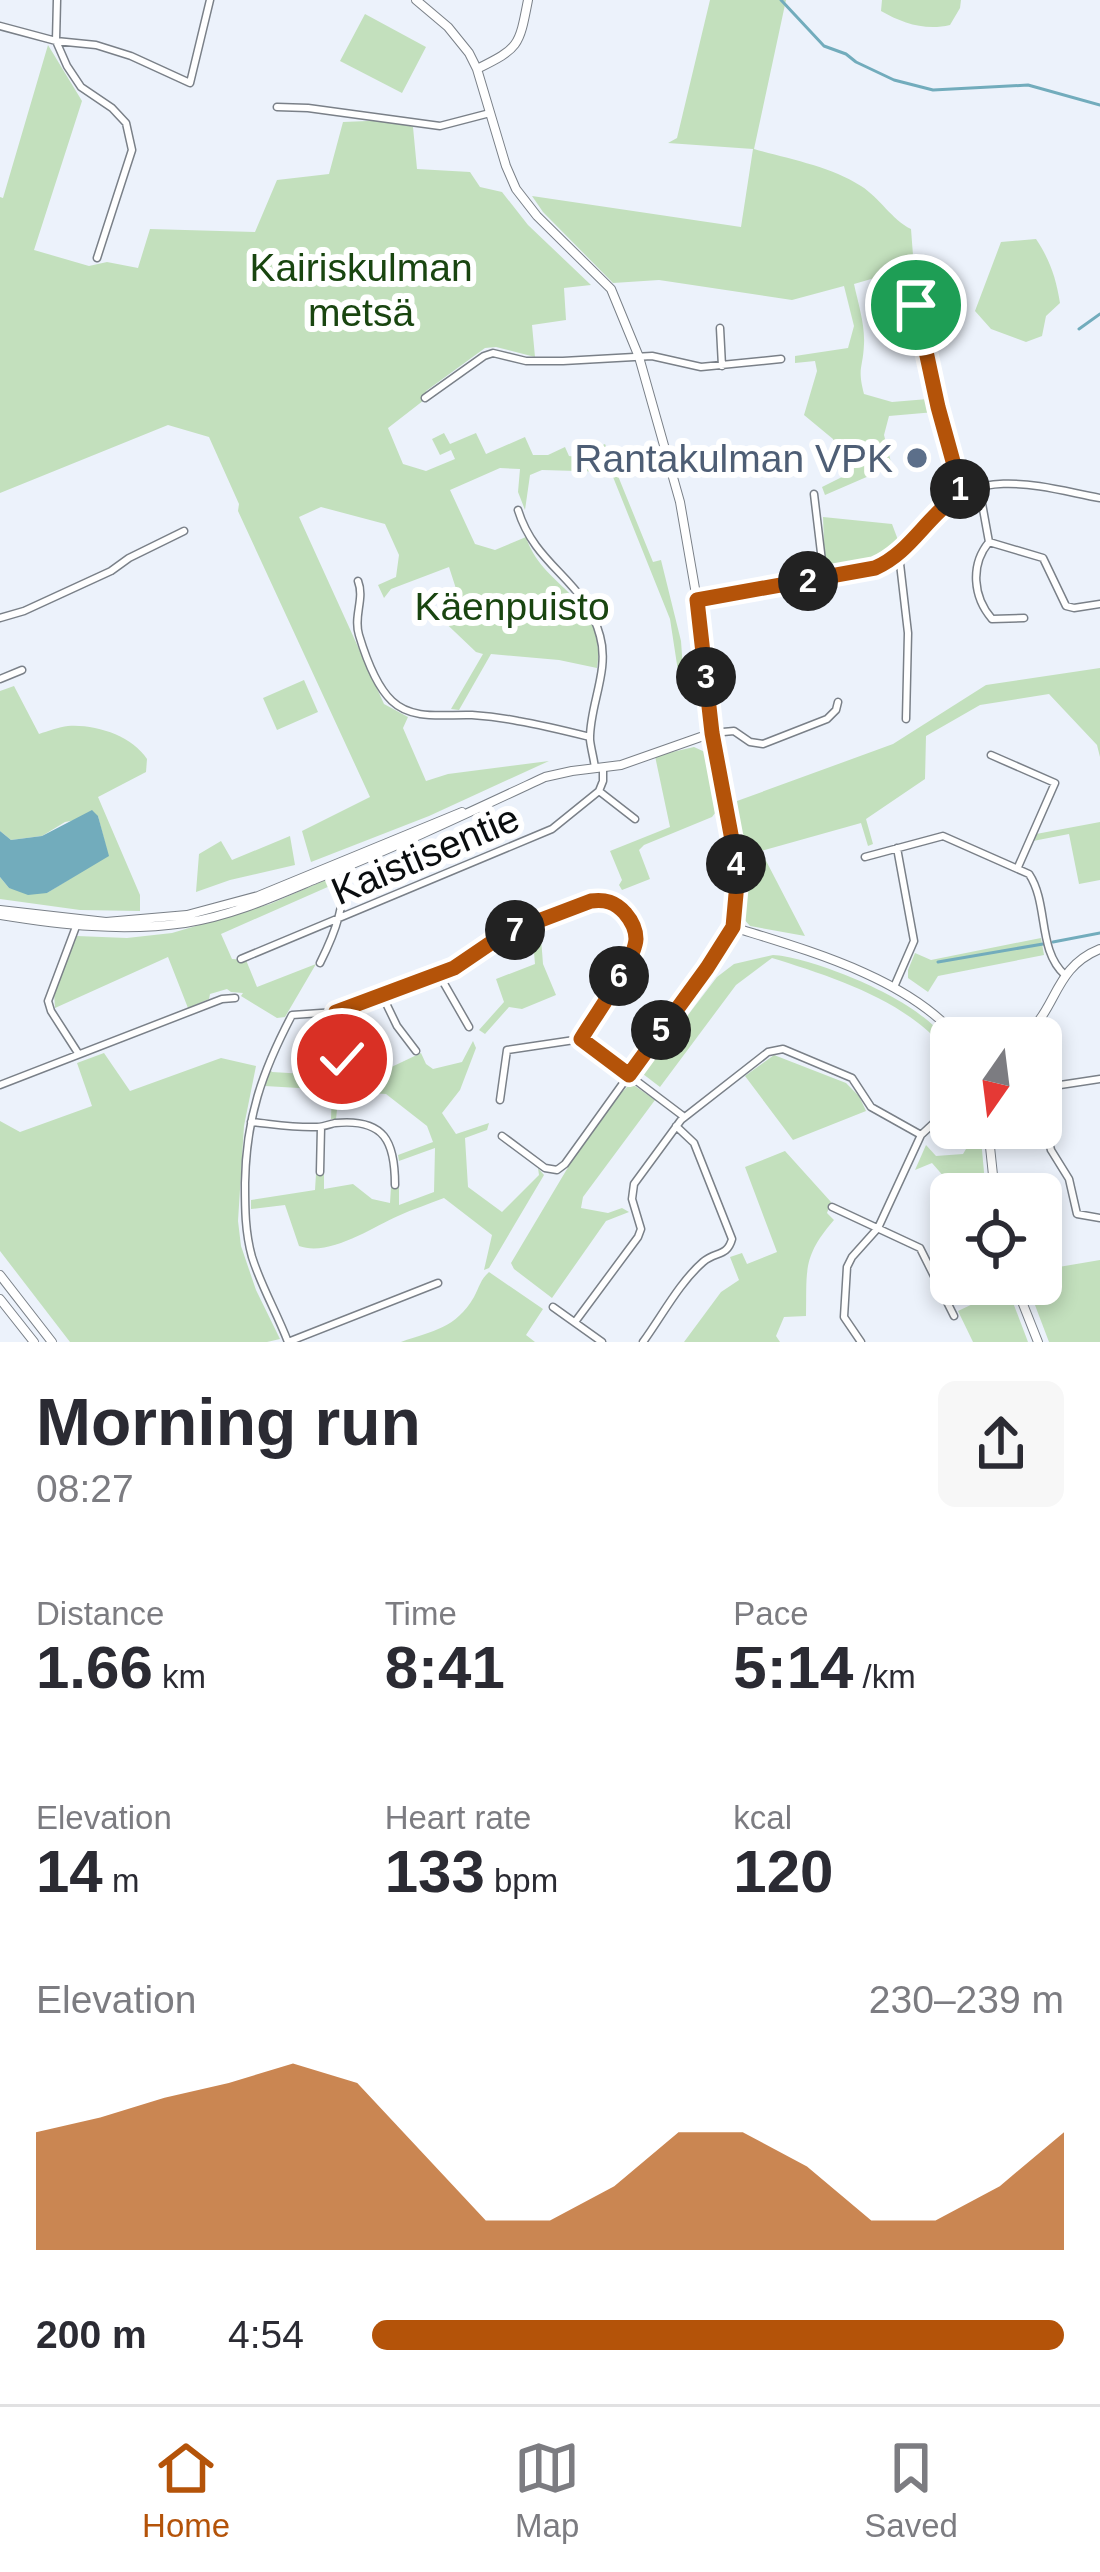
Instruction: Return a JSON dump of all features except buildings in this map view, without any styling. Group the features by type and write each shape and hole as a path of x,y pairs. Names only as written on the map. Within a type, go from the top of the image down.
{"street":[{"path":"57,0 56,41 67,66 81,87 126,123 130,134 132,150 97,258"},
{"path":"0,26 56,41 96,45 190,83 210,0"},
{"path":"416,0 455,34 477,69 516,189 611,289 639,357 680,502 712,733 738,872 733,927 565,1164 553,1171 502,1136"},
{"path":"477,69 515,46 528,0"},
{"path":"277,107 440,126 490,113"},
{"path":"916,297 962,494"},
{"path":"720,328 722,366"},
{"path":"425,398 493,353 526,361 663,357 692,367 782,359"},
{"path":"697,600 875,568 899,555 938,512 962,494 994,483 1100,498"},
{"path":"979,487 989,542 976,575 979,598 992,619 1024,618"},
{"path":"814,494 824,578"},
{"path":"518,510 534,546 584,597 599,630 602,671 590,737 603,782 599,791 635,819"},
{"path":"0,618 111,571 129,557 184,532"},
{"path":"989,542 1043,558 1066,606 1100,604"},
{"path":"899,555 908,633 905,719"},
{"path":"358,580 362,597 357,631 380,684 401,707 428,716 475,715 590,737"},
{"path":"0,680 22,670"},
{"path":"0,912 77,923 152,919 221,908 341,866 428,824 545,777 622,765 712,733 734,731 763,744 833,716 838,702"},
{"path":"991,755 1054,783 1018,867"},
{"name":"Kaistisentie","path":"241,959 552,829 599,791"},
{"path":"865,856 943,836 1030,874 1051,958 1065,975"},
{"path":"894,987 914,941 897,848"},
{"path":"320,963 339,919 341,866"},
{"path":"438,1283 288,1342 256,1269 245,1223 250,1122 260,1083 292,1015 336,1012 464,962 504,934 591,901 611,902 631,920 635,944 581,1039"},
{"path":"77,923 48,1001 79,1054"},
{"path":"733,927 784,942 894,987 939,1017"},
{"path":"1043,1017 1065,975 1100,949"},
{"path":"438,973 469,1027"},
{"path":"382,995 397,1027 416,1051"},
{"path":"0,1085 235,998"},
{"path":"336,1012 342,1059"},
{"path":"500,1100 507,1050 581,1039 680,1121 694,1143 732,1239 730,1247 697,1268 643,1342"},
{"path":"575,1322 638,1237 634,1184 680,1121 768,1052 783,1049 852,1078 871,1107 921,1135"},
{"path":"1062,1085 1100,1079"},
{"path":"250,1122 321,1127 355,1123 381,1132 393,1152 395,1185"},
{"path":"320,1172 321,1127"},
{"path":"861,1342 844,1317 845,1276 852,1257 878,1228 921,1135 930,1127"},
{"path":"1051,1149 1070,1179 1076,1211 1100,1218"},
{"path":"832,1208 923,1251 954,1316"},
{"path":"0,1275 52,1342"},
{"path":"0,1299 34,1342"},
{"path":"1023,1305 1038,1342"},
{"path":"553,1307 602,1342"}],"green space":[{"path":"710,0 786,0 754,149 849,179 911,229 916,294 908,296 902,270 854,284 864,336 861,378 864,394 892,402 928,399 935,412 889,416 884,435 892,466 825,495 822,487 844,476 833,439 804,415 817,371 815,361 795,363 795,356 848,348 854,326 844,286 792,300 659,280 613,283 532,196 741,227 753,149 668,143 677,138"},
{"path":"882,0 961,0 950,25 932,27 881,11"},
{"path":"365,14 426,47 402,93 340,61"},
{"name":"Kairiskulman metsä","path":"48,45 82,101 34,250 89,266 107,262 138,268 150,229 255,232 277,180 329,174 343,122 392,120 413,127 417,169 470,172 480,187 502,192 528,225 591,285 564,288 566,320 532,325 535,357 485,348 426,391 428,397 388,428 403,464 426,471 455,459 451,450 440,455 432,439 444,433 450,444 476,433 486,454 525,437 533,455 548,455 565,447 569,456 577,457 605,444 653,562 661,560 683,669 678,671 670,619 611,472 542,470 530,475 525,510 518,492 520,469 500,468 450,490 475,544 495,550 526,537 546,570 584,609 598,644 597,668 491,654 459,710 451,709 483,654 434,612 460,601 449,567 391,589 384,598 378,585 396,577 399,555 385,524 321,507 299,517 384,704 408,717 403,728 426,781 549,761 429,816 311,862 302,831 370,797 238,511 209,437 168,425 0,493 0,197"},
{"path":"1036,239 1052,270 1060,303 1046,316 1042,336 1026,342 991,329 975,311 1001,242"},
{"path":"823,517 892,524 898,540 873,557 825,568"},
{"path":"1100,668 1100,757 1097,745 1049,694 980,705 926,736 925,779 866,819 873,844 868,846 861,823 761,851 805,936 750,926 742,917 737,801 893,744 986,685"},
{"path":"304,680 318,712 277,730 263,698"},
{"path":"14,686 39,734 68,726 101,729 123,738 147,759 146,772 98,797 140,895 140,911 80,910 0,899 0,877 9,888 47,893 108,855 98,816 65,822 42,836 11,840 0,831 0,691"},
{"path":"694,747 705,752 719,808 712,817 644,845 639,850 650,879 622,890 610,851 670,827 655,756"},
{"path":"1100,822 1100,880 1079,884 1069,834 1033,841 1036,834"},
{"path":"290,836 295,865 196,892 199,854 221,841 232,860"},
{"path":"330,878 339,882 221,934 232,959 246,960 257,987 316,964 285,1017 277,1018 241,996 243,993 227,989 188,1008 168,957 55,1008 54,992 77,936 172,933 270,904"},
{"path":"540,925 543,964 556,995 522,1009 509,1007 485,1034 479,1030 504,1002 496,979 535,964 532,929"},
{"path":"1041,938 1044,955 938,976 928,992 908,978 915,953 931,960"},
{"path":"773,955 818,965 905,1005 930,1023 930,1034 870,994 772,958 736,985 660,1087 643,1074 717,977 734,964"},
{"path":"473,1041 476,1048 460,1090 442,1113 456,1134 489,1123 487,1130 465,1138 468,1187 502,1212 539,1175 538,1168 544,1175 489,1268 484,1270 492,1235 444,1198 323,1248 299,1246 285,1205 251,1209 251,1200 315,1190 316,1174 324,1174 324,1189 353,1184 372,1199 390,1203 391,1187 399,1187 399,1205 434,1192 435,1148 399,1161 398,1155 433,1142 427,1126 386,1094 339,1091 336,1119 331,1119 332,1090 265,1086 270,1069 339,1076 338,1061 346,1061 348,1075 383,1071 421,1053 433,1069 462,1062"},
{"path":"104,1053 130,1091 221,1058 256,1066 244,1126 238,1221 256,1290 280,1339 70,1342 0,1251 0,1121 20,1132 92,1106 77,1063"},
{"path":"774,1055 846,1083 866,1111 793,1140 745,1076"},
{"path":"628,1086 655,1100 583,1197 581,1208 629,1212 606,1221 552,1298 511,1263 570,1164"},
{"path":"926,1145 936,1156 963,1154 966,1149 982,1149 984,1173 941,1173 932,1163 915,1170"},
{"path":"785,1151 831,1202 827,1213 834,1220 808,1265 806,1316 784,1317 776,1336 780,1342 684,1342 721,1292 739,1280 730,1257 742,1253 747,1264 777,1252 745,1167"},
{"path":"1100,1260 1100,1342 1049,1342 1035,1305 1062,1305 1062,1266"},
{"path":"489,1272 543,1309 526,1335 535,1342 401,1342 459,1316"},
{"path":"971,1305 1014,1305 1028,1342 973,1342 958,1311"}],"water":[{"path":"92,810 109,856 47,893 28,895 9,888 0,877 0,831 11,840 42,836"}],"waterway":[{"path":"781,0 824,46 894,80 933,90 1028,85 1100,105"},
{"path":"1079,329 1100,314"},
{"path":"1053,942 1100,933"},
{"path":"938,962 1043,944"}],"place":[{"name":"Rantakulman VPK","path":"917,458"}],"route":[{"path":"342,1059 336,1012 454,968 504,934 601,900 625,912 636,939 626,965 581,1039 629,1075 733,927 738,872 712,733 697,600 875,568 899,555 938,512 962,494 916,305"}],"park label":[{"name":"Käenpuisto","path":"512,606"}]}
